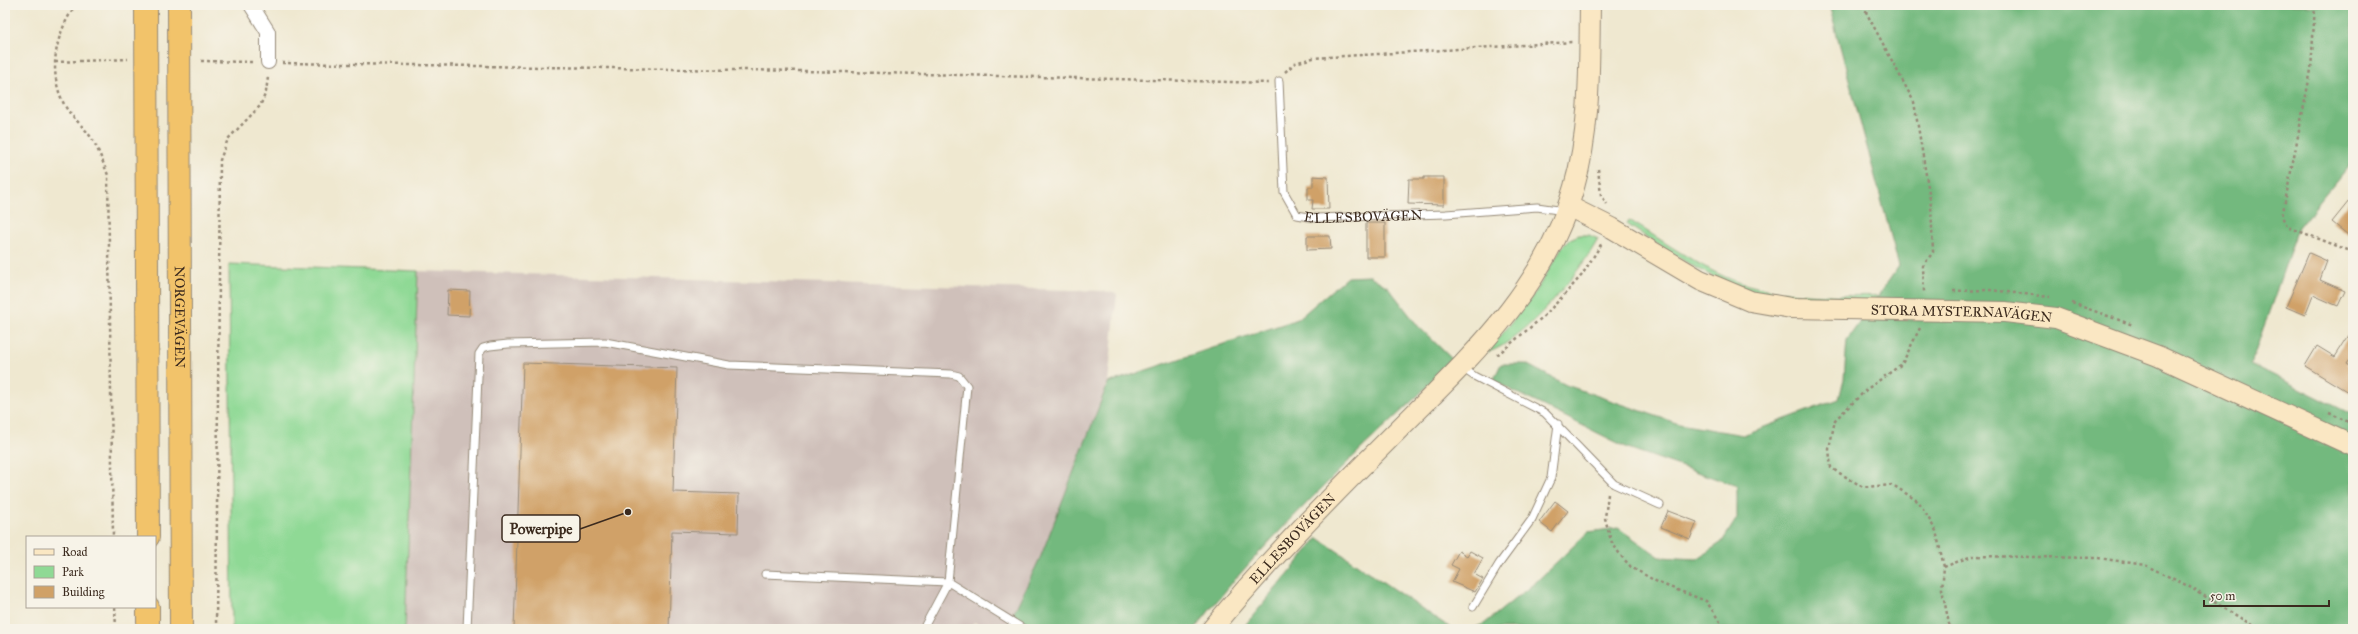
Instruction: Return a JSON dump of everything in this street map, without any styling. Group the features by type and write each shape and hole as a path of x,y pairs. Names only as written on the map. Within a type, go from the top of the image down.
{"highway":[{"path":"146,5 148,536"},
{"name":"NORGEVÄGEN","path":"179,5 181,629"},
{"path":"148,608 148,629"}],"street":[{"path":"251,5 268,32 268,62"},
{"name":"ELLESBOVÄGEN","path":"1212,629 1244,589 1324,504 1490,337 1542,266 1567,209 1580,164 1586,111 1590,5"},
{"name":"STORA MYSTERNAVÄGEN","path":"1567,209 1612,228 1700,280 1750,301 1791,308 1924,301 2005,312 2042,315 2069,321 2158,356 2353,446"}],"lane":[{"name":"ELLESBOVÄGEN","path":"1279,82 1284,192 1297,215 1323,218 1446,214 1537,207 1567,209"},
{"path":"467,629 478,354 483,348 508,344 605,342 729,366 951,374 959,376 967,386 948,582 923,629"},
{"path":"1461,367 1474,376 1533,406 1558,424 1612,482 1631,493 1660,505"},
{"path":"1473,607 1499,564 1532,519 1551,478 1558,424"},
{"path":"765,574 948,582 1024,629"}],"path":[{"path":"76,5 68,16 60,33 55,62 56,79 65,106 92,139 108,176 113,536"},
{"path":"1866,5 1866,12 1914,102 1931,205 1933,252 1923,266 1923,322 1902,364 1868,389 1835,420 1829,449 1831,468 1863,487 1893,485 1918,502 1936,531 1944,567 1942,589 1950,629"},
{"path":"2314,5 2311,70 2282,217 2288,228 2353,252"},
{"path":"201,61 804,71 1239,83 1279,82 1291,65 1313,58 1564,41 1589,42"},
{"path":"55,62 132,59"},
{"path":"216,629 220,160 228,139 260,106 266,92 268,62"},
{"path":"1598,164 1602,199 1610,205"},
{"path":"1952,291 1990,290 2053,298"},
{"path":"1917,292 1924,301"},
{"path":"1924,301 1931,292"},
{"path":"2065,301 2105,313 2140,328"},
{"path":"2323,410 2353,424"},
{"path":"1612,482 1605,518 1611,541 1622,556 1631,567 1659,583 1706,601 1725,629"},
{"path":"1944,567 1972,556 2098,558 2145,565 2188,586 2252,626 2264,629"},
{"path":"115,608 116,629"}],"shaded area":[{"path":"418,271 1104,291 1117,294 1108,383 1041,556 1006,629 987,629 974,622 971,629 405,629"}],"green space":[{"path":"1829,5 2353,5 2353,161 2298,228 2251,364 2353,415 2353,629 1471,629 1484,624 1537,581 1588,532 1618,528 1660,557 1697,559 1722,542 1737,518 1737,486 1628,448 1493,381 1501,364 1526,364 1566,385 1679,424 1743,435 1839,399 1844,379 1847,340 1899,266"},
{"path":"1629,220 1702,266 1718,274 1748,285 1770,290 1821,295 1948,295 1878,300 1832,301 1786,298 1763,294 1727,282 1675,256 1627,224"},
{"path":"1579,235 1589,235 1598,239 1565,286 1550,304 1517,335 1502,346 1488,352 1535,293 1562,247 1570,239"},
{"path":"229,264 418,271 405,629 232,629"},
{"path":"1370,276 1388,287 1418,326 1453,360 1429,385 1353,457 1271,540 1213,606 1195,629 1006,629 1041,556 1108,383 1298,319 1347,277"},
{"path":"1318,538 1452,629 1242,629"}],"building":[{"path":"1313,176 1328,177 1329,209 1312,209 1313,200 1308,200 1308,187 1313,187"},
{"path":"1424,177 1444,177 1444,205 1408,204 1409,179 1424,179"},
{"path":"2353,196 2353,239 2332,222"},
{"path":"1366,223 1385,223 1385,257 1366,257"},
{"path":"1307,236 1330,236 1331,249 1307,250"},
{"path":"2309,253 2327,261 2320,280 2345,291 2338,306 2313,295 2305,315 2286,307"},
{"path":"448,290 470,291 469,316 447,315"},
{"path":"2353,329 2353,355 2347,364 2353,368 2353,395 2305,366 2317,346 2335,357"},
{"path":"523,363 677,368 673,492 739,494 738,533 672,531 669,629 514,629"},
{"path":"1555,501 1568,511 1552,532 1539,522"},
{"path":"1668,511 1697,522 1690,539 1661,527"},
{"path":"1459,551 1467,556 1470,551 1483,558 1474,574 1483,579 1475,592 1452,582 1459,569 1451,565"}],"place":[{"name":"Powerpipe","path":"628,512"}]}
